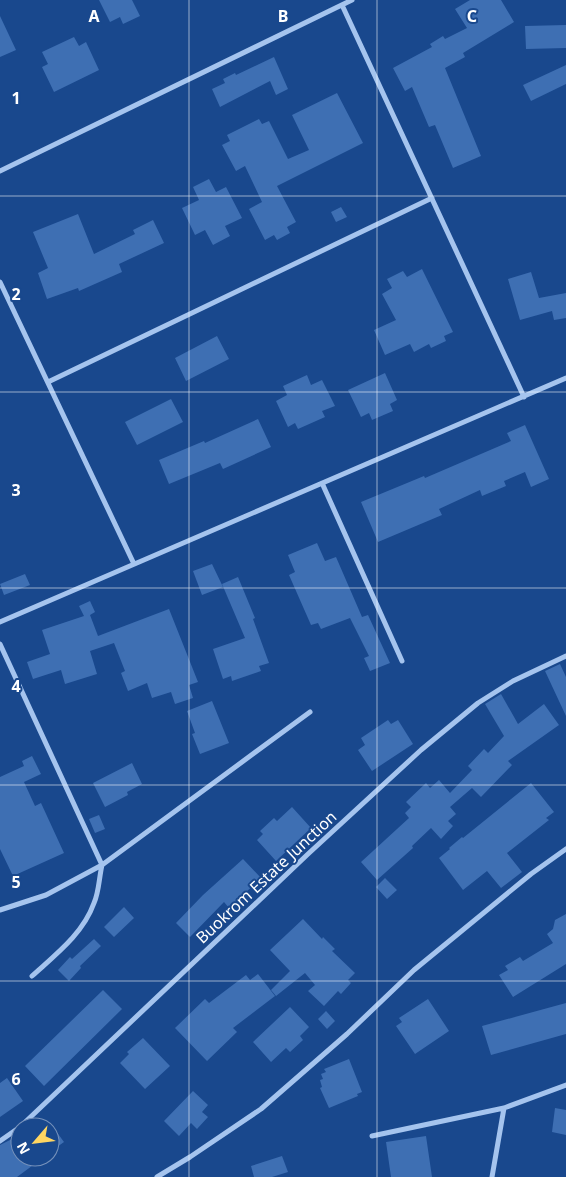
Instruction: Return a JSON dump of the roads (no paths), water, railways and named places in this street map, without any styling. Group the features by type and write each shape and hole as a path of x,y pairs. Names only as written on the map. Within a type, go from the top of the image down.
{"street":[{"path":"0,171 352,0"},
{"path":"342,4 524,397"},
{"path":"48,382 432,198"},
{"path":"0,282 134,564"},
{"path":"0,622 566,378"},
{"path":"322,483 402,662"},
{"path":"0,644 102,866 94,903 80,929 60,951 32,976"},
{"name":"Buokrom Estate Junction","path":"0,1141 20,1127 421,750 478,703 513,681 566,656"},
{"path":"0,910 46,895 102,866 310,712"},
{"path":"157,1177 260,1109 347,1034 414,970 531,874 566,849"},
{"path":"372,1136 504,1108 566,1085"},
{"path":"492,1177 504,1108"}]}
